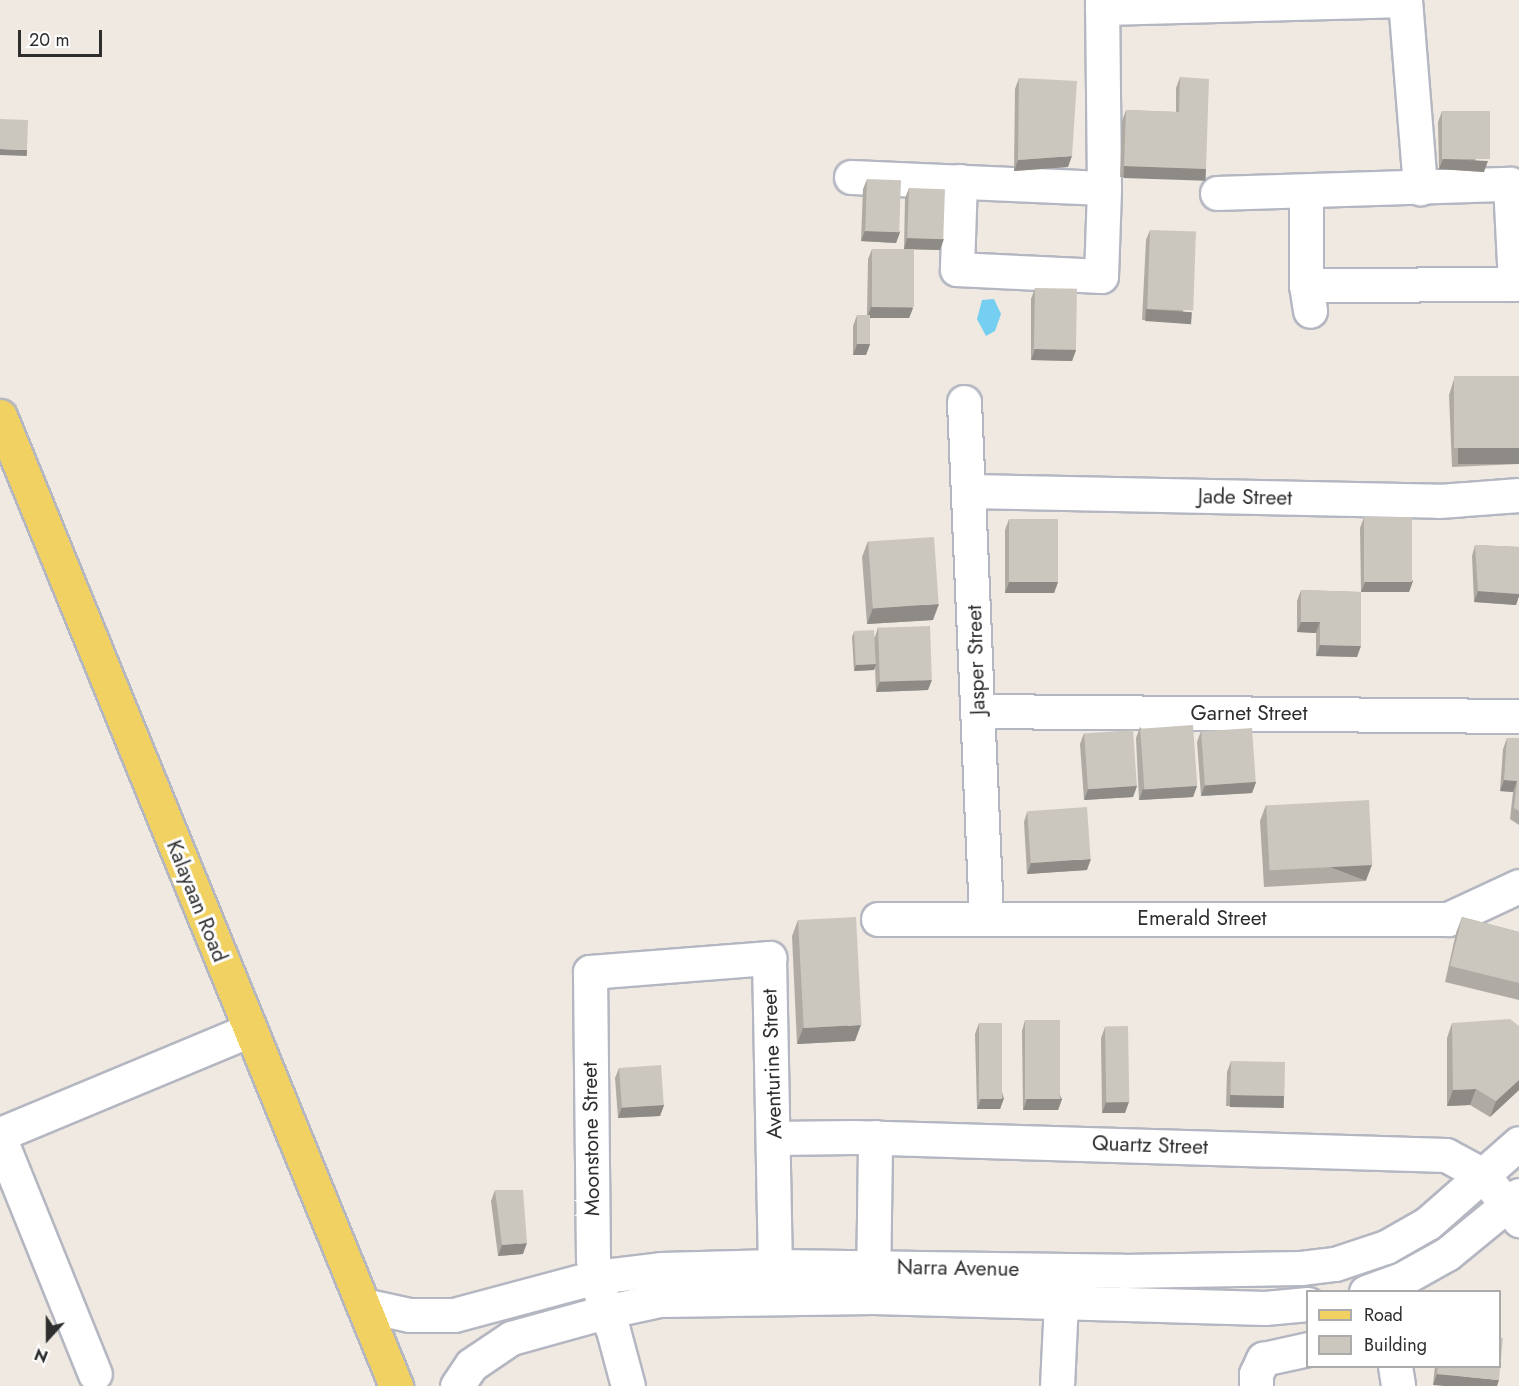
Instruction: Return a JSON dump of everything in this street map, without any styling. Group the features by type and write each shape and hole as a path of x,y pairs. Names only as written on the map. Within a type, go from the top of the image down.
{"main road":[{"name":"Kalayaan Road","path":"0,416 396,1386"}],"street":[{"path":"960,181 957,269 1101,276 1104,188 1102,4 1399,0"},
{"path":"1405,0 1420,188"},
{"path":"851,177 1104,188"},
{"path":"1217,193 1510,184 1515,284 1308,298 1306,191"},
{"name":"Jasper Street","path":"964,402 970,491 986,917"},
{"name":"Jade Street","path":"970,491 1439,501 1519,495"},
{"name":"Garnet Street","path":"978,711 1519,716"},
{"name":"Emerald Street","path":"878,919 986,917 1448,919 1519,886"},
{"name":"Aventurine Street","path":"674,965 769,958 775,1266"},
{"name":"Moonstone Street","path":"628,1386 614,1330 604,1312 596,1276 592,1239 590,972 674,965"},
{"path":"0,1134 250,1030"},
{"path":"873,1282 874,1137"},
{"name":"Quartz Street","path":"774,1138 874,1137 1446,1155 1483,1175 1515,1206"},
{"path":"0,1139 95,1374"},
{"name":"Narra Avenue","path":"1062,1286 1335,1264 1386,1246 1428,1223 1519,1143"},
{"path":"1372,1290 1402,1279 1447,1254 1515,1206"},
{"name":"Narra Avenue","path":"364,1305 410,1315 454,1315 596,1276 662,1269 775,1266 873,1282"},
{"name":"Narra Avenue","path":"457,1386 471,1365 511,1338 604,1312 659,1300 873,1282 1062,1286 1265,1308 1306,1304"},
{"path":"1057,1386 1062,1286"},
{"path":"1256,1386 1256,1374 1263,1359 1306,1349"},
{"path":"1395,1368 1398,1386"}],"water":[{"path":"994,299 1001,314 995,331 986,336 977,319 982,300"}],"building":[{"path":"1180,77 1209,79 1206,169 1124,166 1126,110 1179,112"},
{"path":"1019,78 1077,81 1072,156 1018,160"},
{"path":"1442,111 1490,111 1490,159 1442,159"},
{"path":"0,119 28,120 27,150 0,149"},
{"path":"867,179 901,180 899,232 865,231"},
{"path":"909,188 945,189 943,239 907,238"},
{"path":"1150,230 1196,232 1193,311 1147,309"},
{"path":"872,249 914,249 914,307 872,307"},
{"path":"1035,288 1077,289 1076,350 1034,349"},
{"path":"857,315 870,315 870,344 857,344"},
{"path":"1454,376 1519,376 1519,448 1454,448"},
{"path":"1364,517 1412,517 1412,582 1364,582"},
{"path":"1009,519 1058,519 1058,582 1009,582"},
{"path":"934,537 939,604 873,608 868,542"},
{"path":"1475,545 1519,547 1519,594 1478,591"},
{"path":"1301,590 1361,592 1361,646 1320,645 1320,622 1301,622"},
{"path":"930,626 932,680 880,682 878,628"},
{"path":"874,630 876,664 856,665 854,631"},
{"path":"1193,725 1197,786 1144,790 1140,729"},
{"path":"1252,728 1256,782 1205,785 1201,732"},
{"path":"1133,730 1137,786 1088,789 1084,733"},
{"path":"1507,738 1519,738 1519,811 1514,808 1517,781 1504,780"},
{"path":"1369,800 1372,865 1270,870 1266,805"},
{"path":"1087,807 1091,859 1031,863 1027,811"},
{"path":"856,917 862,1025 804,1028 798,920"},
{"path":"1462,917 1519,932 1519,983 1450,966"},
{"path":"1510,1019 1519,1026 1519,1080 1496,1101 1476,1089 1453,1090 1452,1023"},
{"path":"1025,1020 1060,1020 1060,1099 1025,1099"},
{"path":"979,1023 1002,1023 1002,1099 979,1099"},
{"path":"1105,1026 1128,1026 1129,1102 1106,1102"},
{"path":"1231,1061 1285,1062 1284,1096 1230,1095"},
{"path":"661,1065 664,1105 622,1108 619,1068"},
{"path":"495,1190 523,1190 527,1243 502,1245"},
{"path":"1438,1368 1500,1368 1499,1380 1437,1374"}]}
